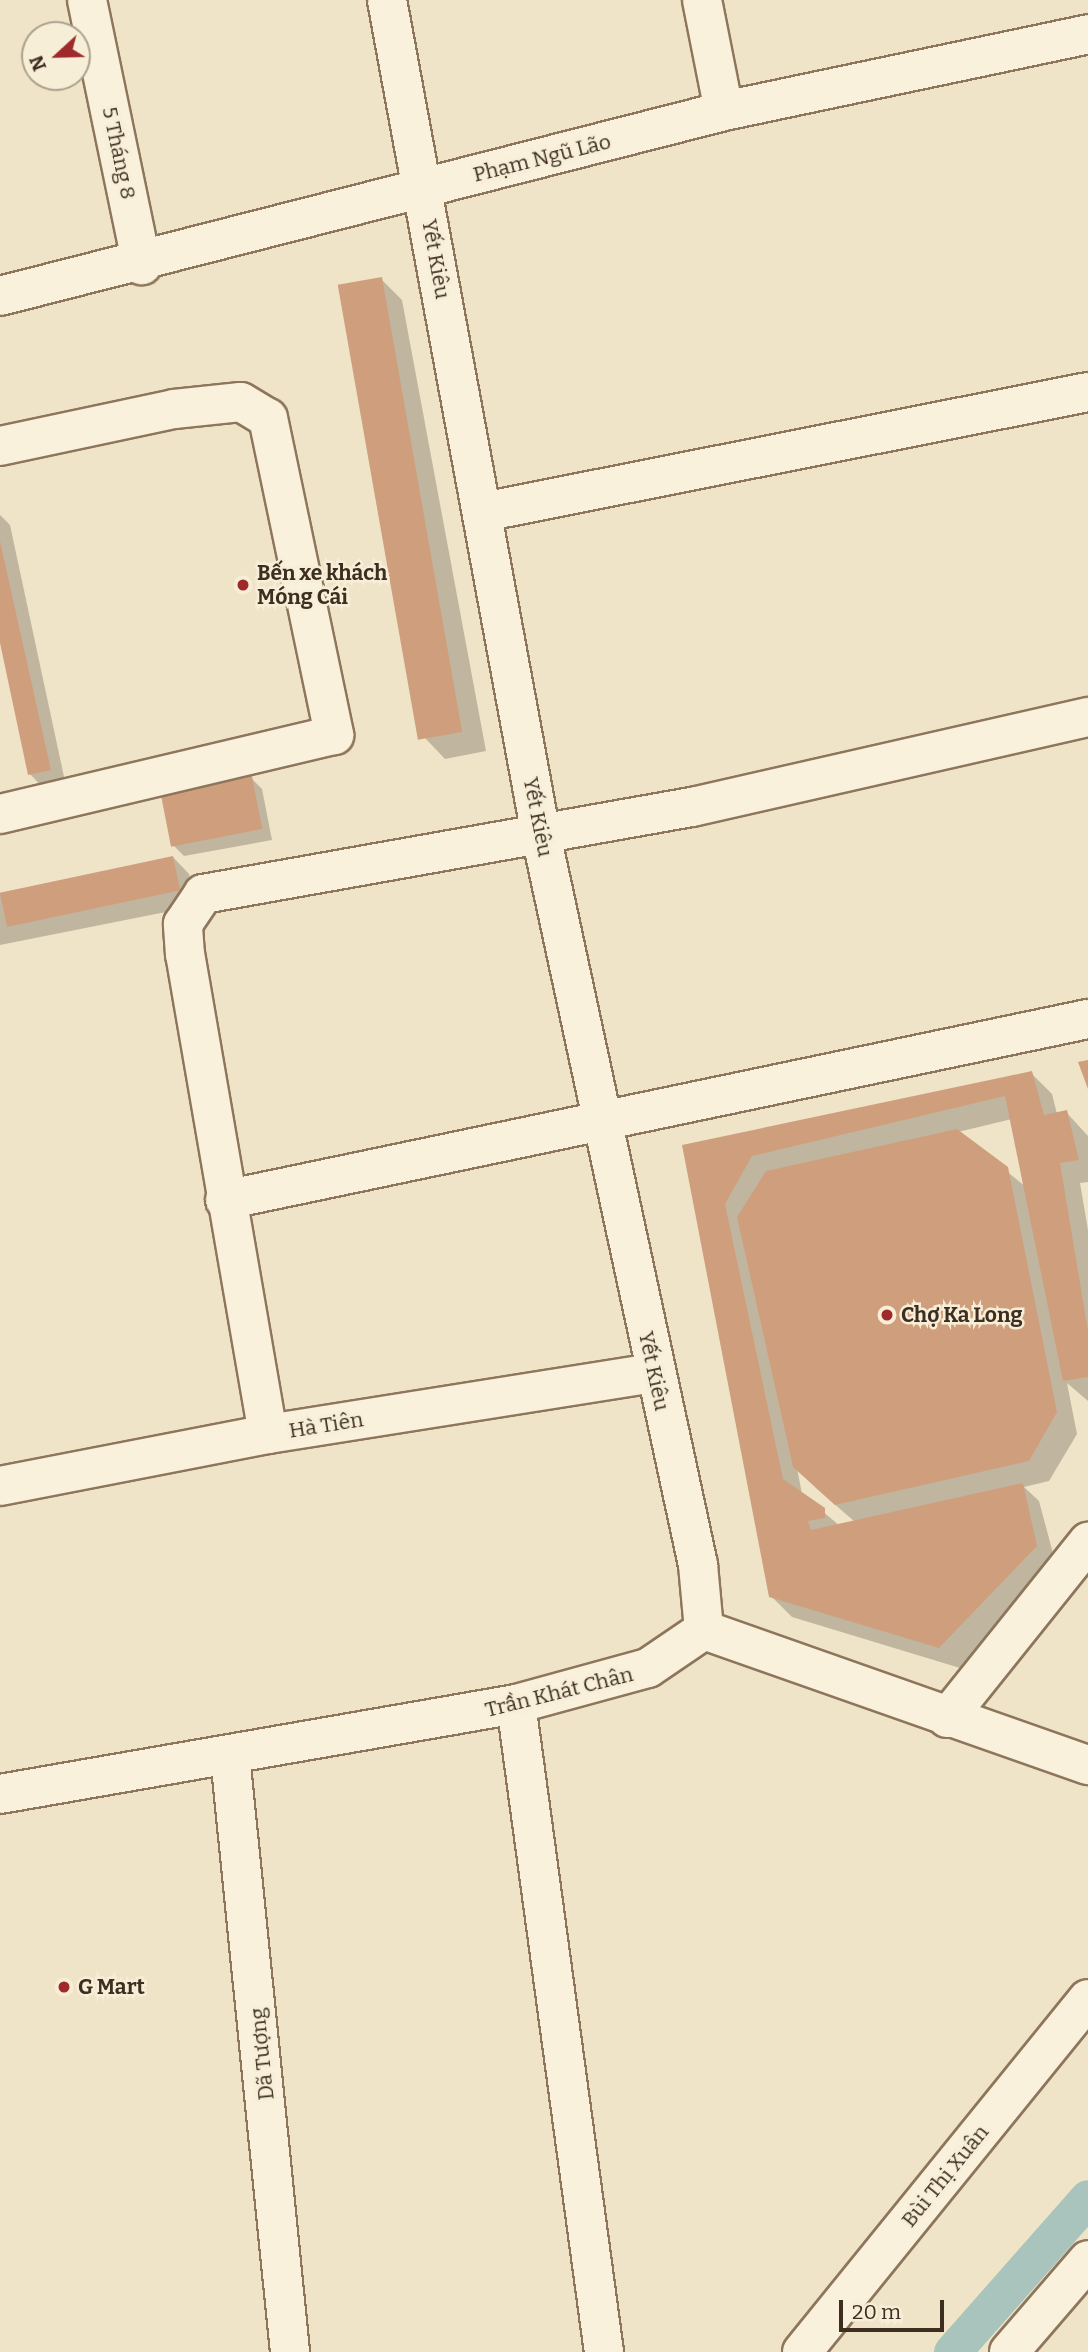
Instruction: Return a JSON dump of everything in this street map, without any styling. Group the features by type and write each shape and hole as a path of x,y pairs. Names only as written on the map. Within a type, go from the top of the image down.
{"street":[{"name":"5 Tháng 8","path":"87,0 142,265"},
{"name":"Yết Kiêu","path":"387,0 424,188 541,835 654,1373 698,1565 704,1630"},
{"path":"702,0 724,111"},
{"name":"Phạm Ngũ Lão","path":"0,296 142,265 424,188 724,111 1088,34"},
{"path":"483,512 1088,392"},
{"path":"0,446 174,408 241,402 268,418 334,735 0,814"},
{"path":"268,1434 225,1200 185,955 189,906 226,886 541,835 907,761 1088,717"},
{"path":"225,1200 599,1117 1088,1019"},
{"name":"Hà Tiên","path":"0,1486 268,1434 654,1373"},
{"path":"947,1718 1088,1542"},
{"path":"704,1630 947,1718 1088,1765"},
{"name":"Trần Khát Chân","path":"0,1794 516,1704 648,1668 704,1630"},
{"path":"516,1704 604,2352"},
{"name":"Dã Tượng","path":"230,1756 290,2352"},
{"name":"Bùi Thị Xuân","path":"802,2352 1088,1999"},
{"path":"1009,2352 1088,2260"}],"building":[{"path":"382,277 462,732 418,740 338,285"},
{"path":"0,541 51,770 28,775 0,643"},
{"path":"252,776 262,829 171,847 161,794"},
{"path":"173,856 180,890 7,927 0,893"},
{"path":"1088,1060 1088,1089 1078,1062"},
{"path":"1032,1071 1044,1115 1067,1110 1079,1160 1060,1163 1088,1331 1088,1377 1063,1381 1005,1096 752,1156 725,1204 783,1479 825,1508 825,1518 808,1521 811,1530 1023,1483 1037,1546 939,1648 769,1597 682,1145"},
{"path":"957,1129 1008,1167 1057,1412 1029,1461 835,1505 793,1467 737,1217 766,1171"}],"waterway":[{"path":"952,2352 1088,2198"}],"place":[{"name":"Bến xe khách Móng Cái","path":"243,585"},
{"name":"Chợ Ka Long","path":"887,1315"},
{"name":"G Mart","path":"64,1987"}]}
